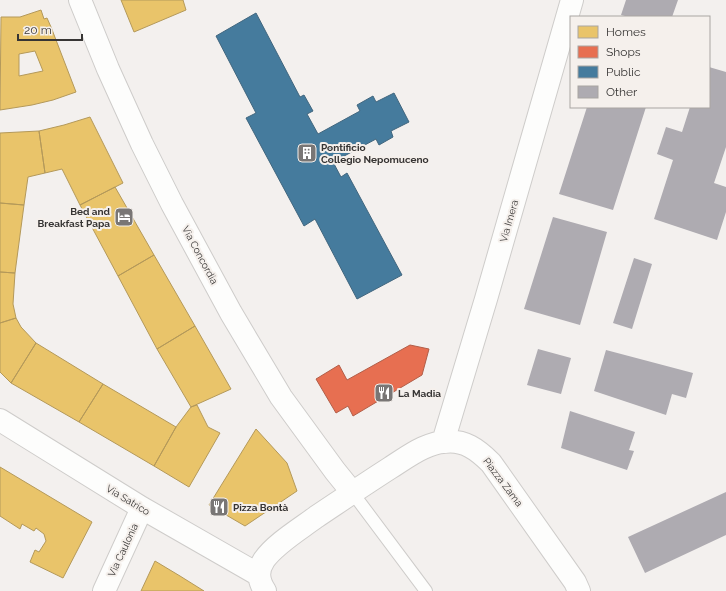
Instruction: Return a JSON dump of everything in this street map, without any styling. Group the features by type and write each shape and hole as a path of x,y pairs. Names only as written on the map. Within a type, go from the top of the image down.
{"street":[{"name":"Via Concordia","path":"80,0 108,69 145,150 231,313 281,397 352,492"},
{"name":"Via Imera","path":"443,442 486,299 572,0"},
{"name":"Via Satrico","path":"0,420 262,583"},
{"name":"Piazza Zama","path":"262,583 261,566 265,559 273,550 305,525 352,492 423,448 443,442 456,442 475,449 491,464 575,582 579,591"},
{"name":"Via Caulonia","path":"104,591 142,508"}],"lane":[{"path":"352,492 426,591"}],"building: Homes":[{"path":"121,0 183,0 186,10 134,32"},
{"path":"41,10 44,19 47,18 76,92 32,105 0,110 1,17 20,17","holes":["35,51 43,71 19,76 19,54"]},
{"path":"90,117 123,183 80,205 62,169 45,173 39,131"},
{"path":"39,131 45,173 28,177 24,205 0,203 0,133"},
{"path":"115,187 154,255 118,276 80,205"},
{"path":"0,203 24,205 15,273 0,272"},
{"path":"154,255 195,326 157,349 118,276"},
{"path":"0,272 15,273 13,304 16,318 0,323"},
{"path":"16,318 21,327 36,343 11,383 0,372 0,323"},
{"path":"195,326 231,389 191,407 157,349"},
{"path":"36,343 103,384 79,422 11,383"},
{"path":"103,384 176,427 154,466 79,422"},
{"path":"197,405 208,427 220,433 189,487 154,466 176,427 191,407"},
{"path":"256,429 287,463 297,491 245,526 209,505"},
{"path":"0,467 92,522 63,578 30,562 35,550 39,552 46,541 44,534 36,528 34,531 22,524 20,529 0,516"},
{"path":"155,561 180,576 204,591 141,591"}],"building: Shops":[{"path":"410,345 429,349 422,375 353,416 348,406 336,413 316,379 339,365 347,380"}],"building: Public":[{"name":"Pontificio Collegio Nepomuceno","path":"256,13 300,97 304,95 313,111 307,114 318,134 360,111 357,105 373,96 376,102 394,93 409,122 391,131 393,137 379,145 376,139 333,162 341,177 347,173 402,275 357,299 315,219 304,226 246,118 256,113 216,36"}],"building: Other":[{"path":"626,0 678,0 672,16 621,15"},
{"path":"710,67 726,72 726,147 714,183 726,187 726,212 717,240 654,219 673,160 657,154 666,127 682,132 690,108 710,108"},
{"path":"587,108 646,108 613,210 559,194"},
{"path":"553,217 607,232 580,325 524,309"},
{"path":"634,258 652,264 632,329 613,323"},
{"path":"538,349 571,358 561,394 527,385"},
{"path":"606,350 693,373 686,398 672,394 666,415 594,391"},
{"path":"570,411 635,432 629,450 634,451 627,470 561,448"},
{"path":"726,492 726,535 645,573 628,537"}],"place":[{"name":"Pontificio Collegio Nepomuceno","path":"307,153"},
{"name":"Bed and Breakfast Papa","path":"124,217"},
{"name":"La Madia","path":"384,393"},
{"name":"Pizza Bontà","path":"219,507"}]}
